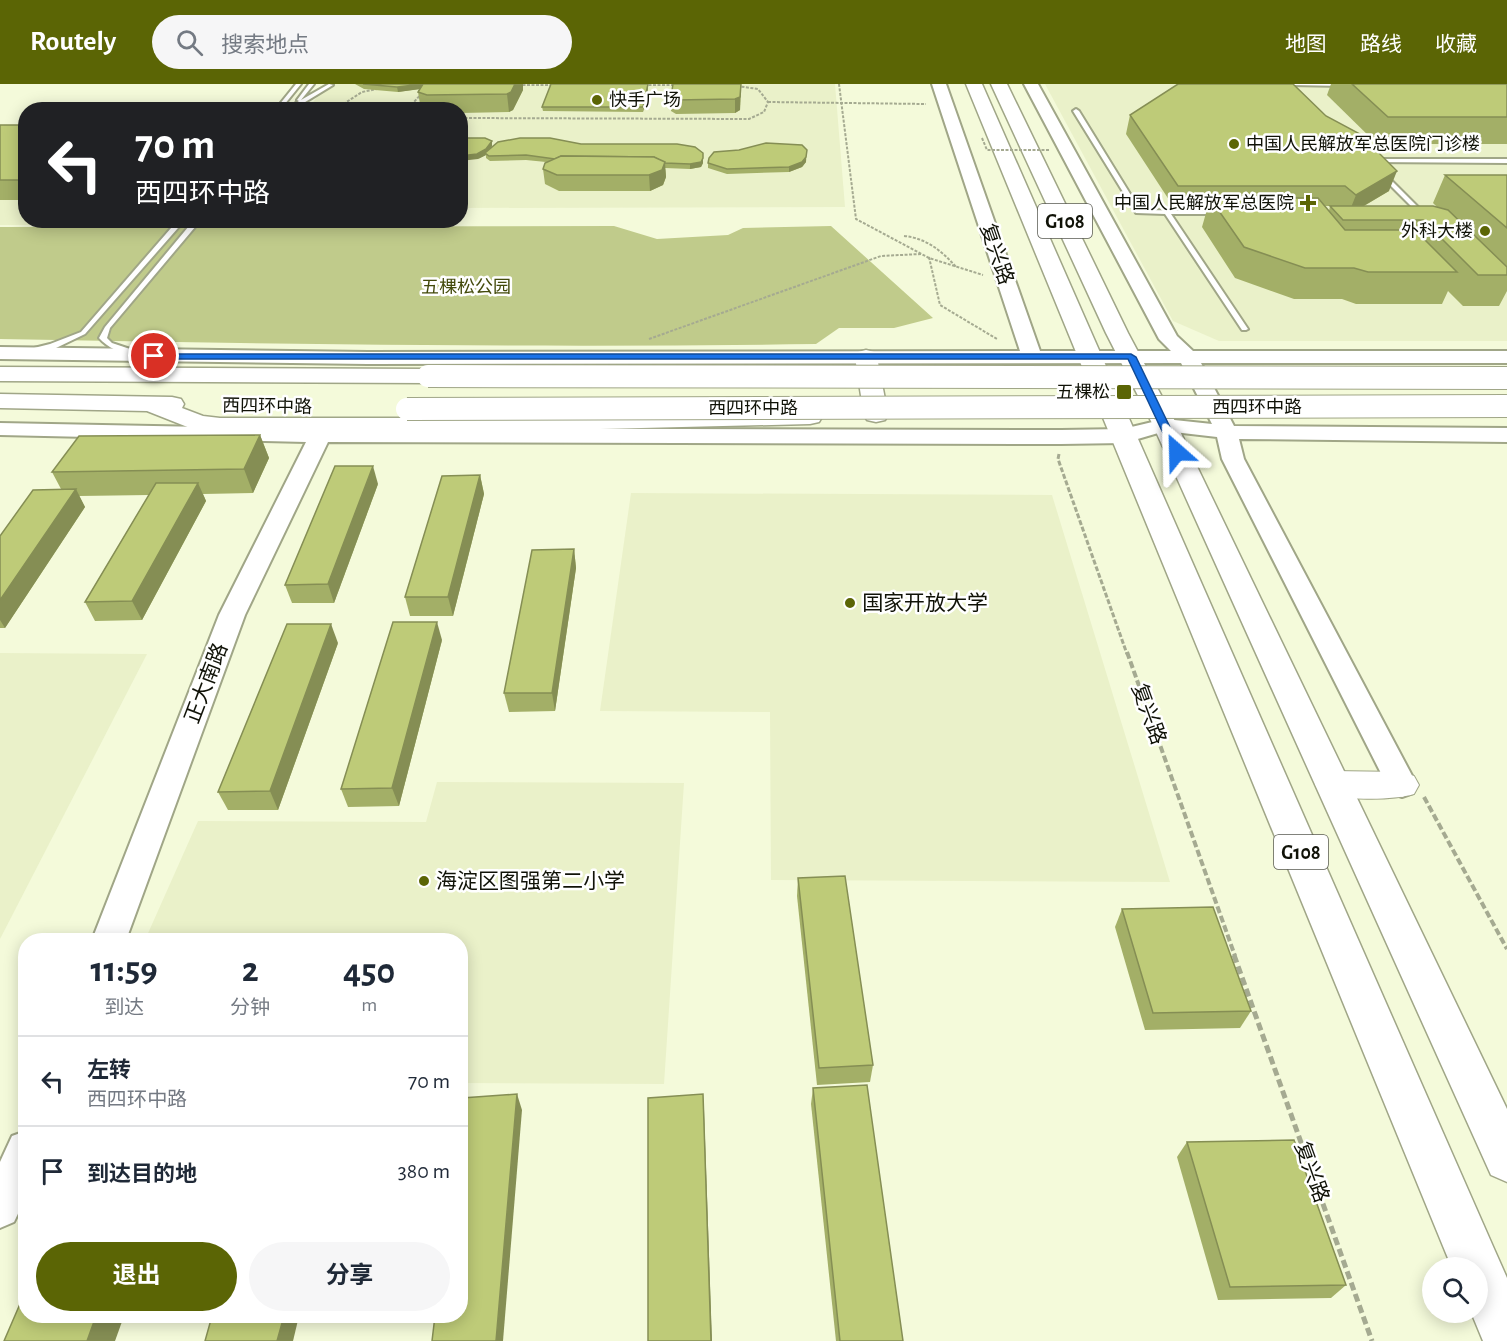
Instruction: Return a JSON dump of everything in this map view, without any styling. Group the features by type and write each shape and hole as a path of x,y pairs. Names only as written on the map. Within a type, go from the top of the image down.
{"highway":[{"name":"G108","path":"974,84 1472,1257"},
{"name":"G108","path":"999,84 1117,333 1165,425 1507,1159"},
{"path":"6,357 94,376"},
{"path":"866,357 876,415"},
{"name":"西四环中路","path":"0,374 1507,378"},
{"name":"西四环中路","path":"0,401 407,409 1507,406"},
{"path":"0,409 78,403"},
{"path":"151,404 199,423 220,425 474,425 876,415 1120,427 1165,425"},
{"name":"G108","path":"1488,1294 1507,1338"}],"main road":[{"path":"1332,784 1402,785"}],"street":[{"name":"复兴路","path":"939,84 1032,358"},
{"path":"1031,84 1169,339 1187,356 1227,432 1233,459 1402,785"},
{"path":"6,357 1507,357"},
{"name":"西四环中路","path":"1165,425 1227,432 1507,435"},
{"name":"西四环中路","path":"0,429 321,434 1061,437 1120,427"},
{"name":"正大南路","path":"112,933 232,615 321,434"},
{"path":"0,1208 18,1168"}],"lane":[{"path":"284,102 299,84"},
{"path":"298,102 312,84"},
{"path":"303,102 331,85"},
{"path":"1292,85 1353,85"},
{"path":"1292,85 1303,93"},
{"path":"1076,111 1138,212 1224,212"},
{"path":"1424,216 1369,161 1507,161"},
{"path":"1167,212 1244,329"},
{"path":"168,228 168,237"},
{"path":"6,357 53,346 83,333 175,228"},
{"path":"154,356 123,351 109,345 103,338 107,328 191,228"}],"path":[{"path":"838,84 856,219 921,254 1006,283"},
{"path":"516,85 558,85"},
{"path":"636,85 682,85"},
{"path":"735,86 758,88 768,102"},
{"path":"348,102 362,92 380,88"},
{"path":"414,102 428,89"},
{"path":"768,102 946,104"},
{"path":"468,118 749,119 764,112 768,102"},
{"path":"982,138 987,150 1050,150"},
{"path":"904,236 916,236 926,242 945,254 957,268"},
{"path":"611,358 656,335 881,256 921,254"},
{"path":"929,257 940,305 997,339"},
{"name":"复兴路","path":"1061,437 1058,459 1372,1341"},
{"path":"1402,785 1425,798 1507,949"}],"shaded area":[{"path":"327,84 835,84 845,207 468,208 468,102 313,102"},
{"name":"中国人民解放军总医院","path":"1045,84 1507,84 1507,341 1219,341 1173,321"},
{"path":"0,131 18,131 18,225 0,225"},
{"name":"国家开放大学","path":"631,493 1052,495 1170,882 771,880 770,712 600,711"},
{"path":"0,653 147,654 0,939"},
{"name":"海淀区图强第二小学","path":"437,782 684,783 664,1084 468,1083 468,933 148,933 198,821 426,822"}],"green space":[{"name":"五棵松公园","path":"614,226 657,239 728,235 743,228 831,226 933,318 894,328 839,328 816,344 408,345 0,339 0,227"}],"building":[{"path":"363,84 423,84 397,87"},
{"path":"423,84 515,84 511,92 507,94 427,95 418,92"},
{"name":"快手广场","path":"551,84 648,84 643,107 542,107"},
{"path":"673,84 741,84 740,97 675,100 671,97"},
{"name":"中国人民解放军总医院门诊楼","path":"1178,84 1293,84 1326,116 1360,134 1397,171 1356,195 1345,186 1178,186 1130,115"},
{"path":"1352,84 1507,84 1507,117 1388,117"},
{"path":"0,125 18,125 18,180 0,180"},
{"path":"468,138 485,138 492,141 486,149 477,154 468,155"},
{"path":"520,138 550,138 581,144 677,144 695,147 703,153 703,158 701,162 690,164 665,163 654,157 561,156 555,159 526,155 489,156 485,153 498,142"},
{"path":"766,143 802,145 807,150 806,157 802,162 789,167 727,169 708,163 714,152 739,150"},
{"path":"561,156 654,157 665,162 662,170 649,175 557,175 543,169 545,163"},
{"path":"1445,175 1507,175 1507,228"},
{"path":"1210,198 1318,198 1345,230 1415,230 1457,272 1368,272 1354,268 1305,268 1244,247"},
{"path":"1330,206 1433,206 1448,210 1507,267 1507,275 1478,275 1423,220 1343,220"},
{"path":"260,435 244,469 52,472 79,436"},
{"path":"335,466 373,466 328,584 285,585"},
{"path":"480,475 448,597 405,597 442,476"},
{"path":"156,483 198,483 132,601 85,602"},
{"path":"76,489 0,600 0,536 33,490"},
{"path":"574,549 552,693 504,693 532,550"},
{"path":"393,622 437,622 392,788 341,789"},
{"path":"287,624 331,624 270,791 218,792"},
{"path":"845,876 873,1065 819,1068 798,878"},
{"path":"1213,907 1251,1011 1153,1013 1122,909"},
{"path":"867,1085 903,1341 840,1341 813,1088"},
{"path":"517,1094 496,1341 432,1341 434,1323 468,1323 468,1098"},
{"path":"703,1094 711,1341 648,1341 648,1098"},
{"path":"1294,1140 1346,1285 1230,1287 1187,1142"},
{"path":"18,1309 18,1323 93,1323 87,1341 4,1341"},
{"path":"210,1323 282,1323 277,1341 205,1341"}],"place":[{"name":"快手广场","path":"597,100"},
{"name":"中国人民解放军总医院门诊楼","path":"1234,144"},
{"name":"中国人民解放军总医院","path":"1308,203"},
{"name":"外科大楼","path":"1485,231"},
{"name":"五棵松","path":"1124,392"},
{"name":"国家开放大学","path":"850,603"},
{"name":"海淀区图强第二小学","path":"424,881"}],"route":[{"path":"154,356 1131,357 1177,452"}]}
